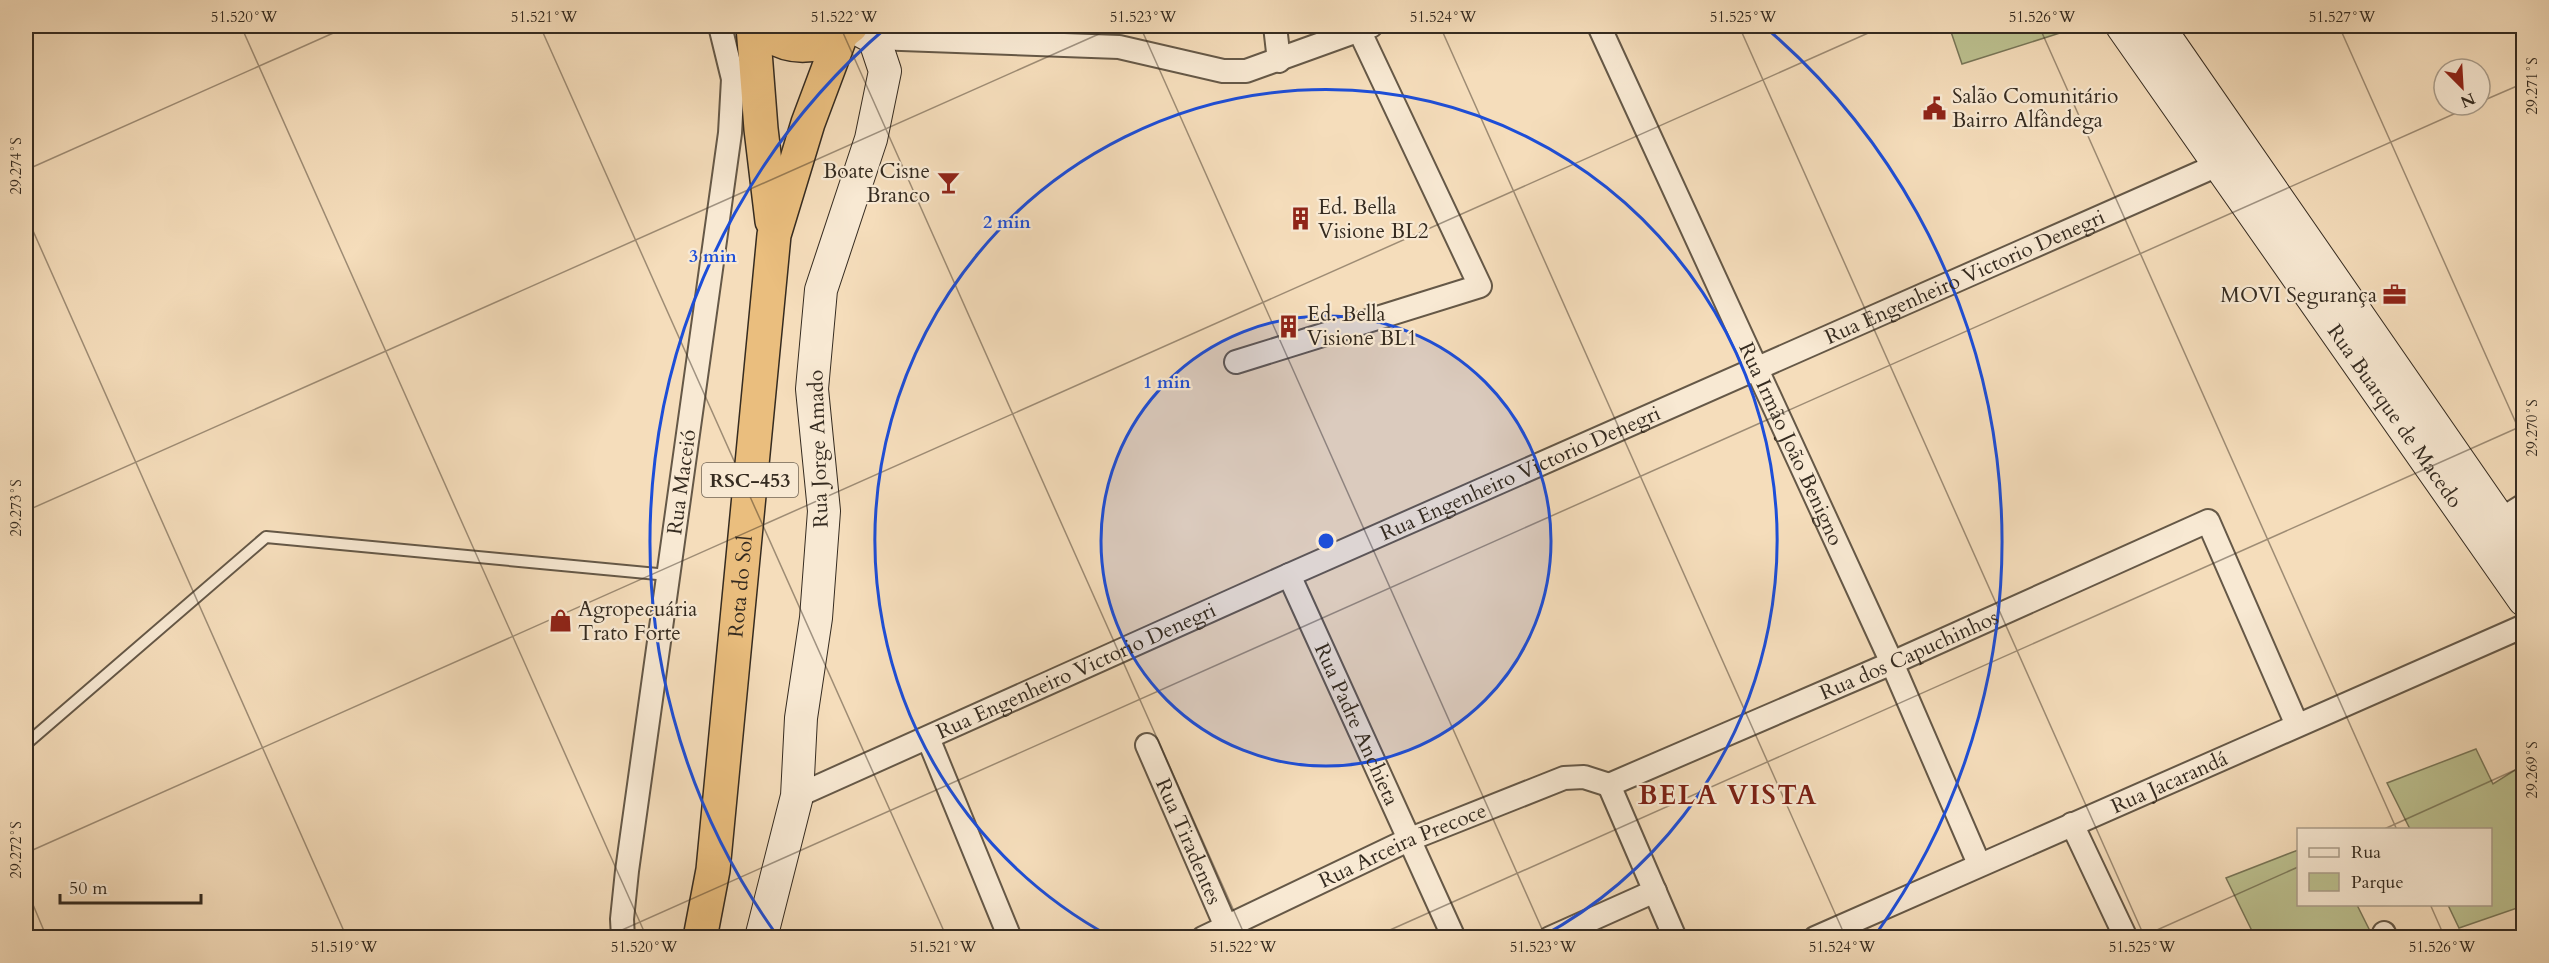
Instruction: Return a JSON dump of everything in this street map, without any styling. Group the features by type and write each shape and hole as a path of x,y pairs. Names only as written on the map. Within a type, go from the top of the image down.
{"highway":[{"name":"Rota do Sol","path":"753,26 761,129 774,235"},
{"path":"760,26 768,34 790,44 807,46 825,43 854,31"},
{"name":"Rota do Sol","path":"700,938 713,870 774,235 808,123 854,31"}],"street":[{"name":"Rua Maceió","path":"623,938 622,919 627,871 730,133 733,79 720,26"},
{"path":"1275,26 1279,61"},
{"name":"Rua Irmão João Benigno","path":"1599,26 1892,663 1979,864"},
{"name":"Rua Buarque de Macedo","path":"2122,26 2232,157 2500,520 2523,555"},
{"name":"Rua Buarque de Macedo","path":"2158,26 2232,157"},
{"path":"854,31 1119,48 1223,70 1246,72 1366,28 1480,286 1236,362"},
{"name":"Rua Jorge Amado","path":"761,938 797,796 801,718 816,618 824,511 812,389 821,290 872,139 885,71 854,31"},
{"name":"Rua Engenheiro Victorio Denegri","path":"797,796 2232,157"},
{"name":"Rua Buarque de Macedo","path":"2500,520 2523,600"},
{"name":"Rua dos Capuchinhos","path":"1609,785 1892,663 2208,522 2297,725"},
{"name":"Rua Padre Anchieta","path":"1289,575 1454,938"},
{"name":"Rua Jacarandá","path":"1815,938 2523,626"},
{"path":"928,738 1010,938"},
{"name":"Rua Tiradentes","path":"1147,746 1229,932"},
{"name":"Rua Arceira Precoce","path":"1203,938 1229,932 1408,840 1564,778 1584,777 1609,785"},
{"path":"1609,785 1675,938"},
{"path":"2072,824 2126,938"},
{"path":"1550,938 1655,891"}],"lane":[{"path":"26,744 266,537 668,575"}],"green space":[{"path":"1949,26 2078,26 2079,27 1962,64"},
{"path":"2476,749 2493,784 2523,765 2523,906 2459,928 2448,906 2492,906 2492,828 2410,828 2387,783"},
{"path":"2297,850 2297,906 2358,906 2373,937 2255,937 2226,878"}],"place":[{"name":"Salão Comunitário Bairro Alfândega","path":"1934,108"},
{"name":"Boate Cisne Branco","path":"948,183"},
{"name":"Ed. Bella Visione BL2","path":"1300,219"},
{"name":"MOVI Segurança","path":"2395,295"},
{"name":"Ed. Bella Visione BL1","path":"1289,326"},
{"name":"Agropecuária Trato Forte","path":"560,621"}],"district":[{"name":"BELA VISTA","path":"1728,795"}]}
